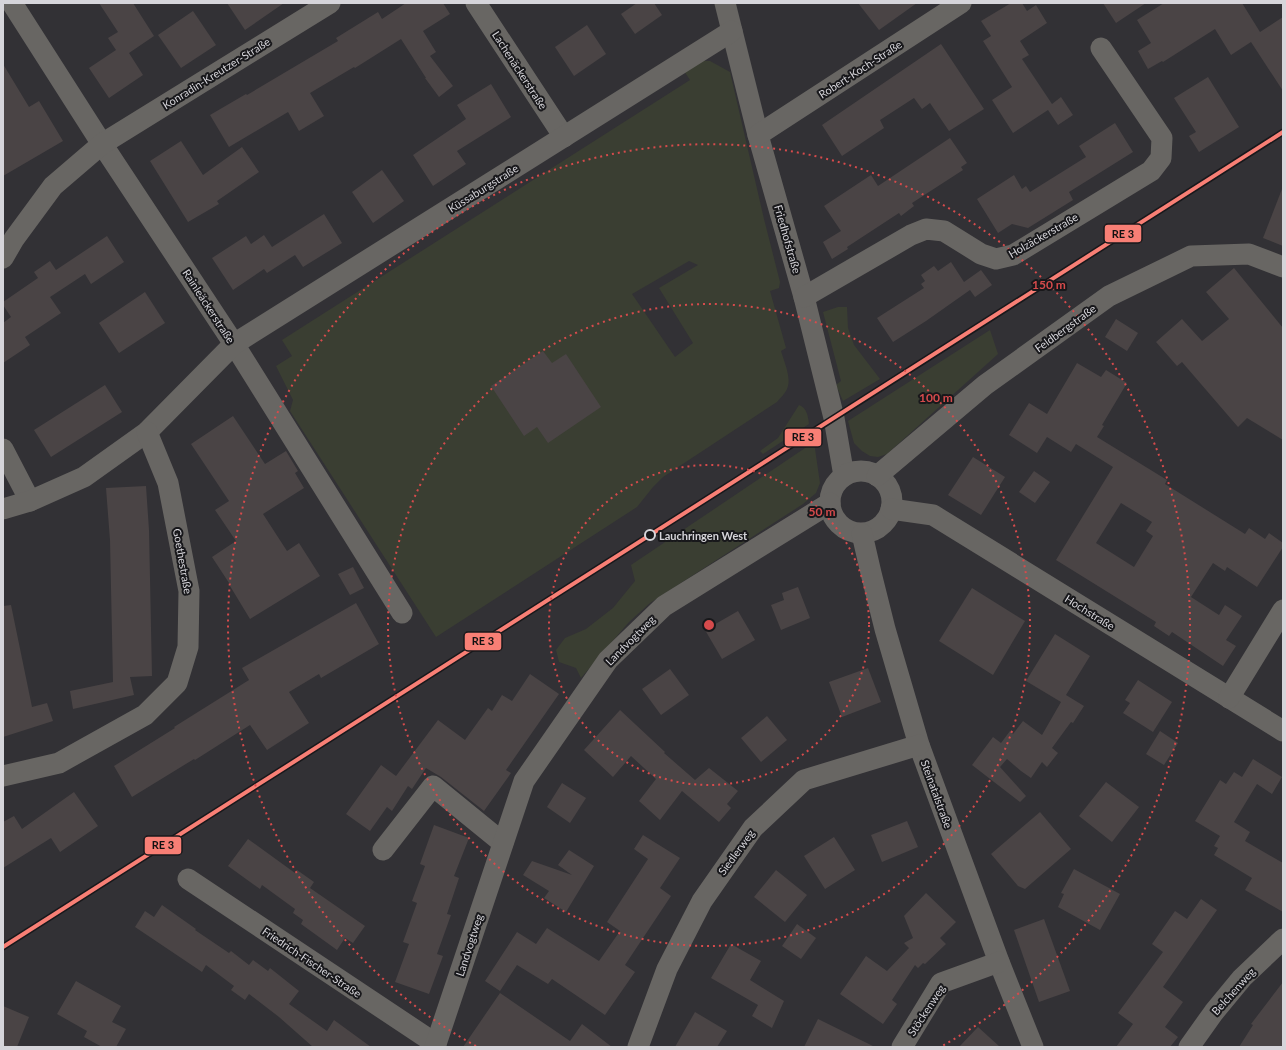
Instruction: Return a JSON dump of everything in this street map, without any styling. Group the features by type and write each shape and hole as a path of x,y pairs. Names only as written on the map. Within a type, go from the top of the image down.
{"street":[{"name":"Rainleäckerstraße","path":"12,3 102,144 234,344 402,613"},
{"name":"Konradin-Kreutzer-Straße","path":"3,258 52,186 102,144 330,3"},
{"name":"Lachenäckerstraße","path":"476,3 564,137"},
{"name":"Friedhofstraße","path":"725,3 758,135 804,297 834,418 844,476"},
{"name":"Robert-Koch-Straße","path":"758,135 961,3"},
{"name":"Küssaburgstraße","path":"3,509 30,502 84,477 147,432 234,344 732,31"},
{"name":"Holzäckerstraße","path":"804,297 911,234 926,229 944,231 981,254 996,259 1013,254 1151,171 1161,158 1162,138 1101,48"},
{"name":"Feldbergstraße","path":"877,476 985,384 1109,296 1191,256 1249,254 1283,267"},
{"name":"Goethestraße","path":"3,776 59,763 145,715 177,683 188,647 189,591 168,483 147,432"},
{"path":"3,450 30,502"},
{"path":"860,471 869,472 877,476 885,482 890,490 892,499 888,518 881,526 862,534 844,528 840,525 832,513 830,503 831,493 836,483 844,476 860,471"},
{"name":"Landvogtweg","path":"436,1046 524,781 608,660 664,606 830,503"},
{"name":"Hochstraße","path":"891,509 933,514 1283,731"},
{"name":"Steinatalstraße","path":"862,534 884,629 918,745 999,962 1033,1047"},
{"path":"1229,698 1283,610"},
{"name":"Siedlerweg","path":"638,1047 667,969 702,901 753,828 804,780 918,745"},
{"path":"383,850 433,786 503,843"},
{"name":"Friedrich-Fischer-Straße","path":"188,879 436,1046"},
{"name":"Belchenweg","path":"1189,1047 1214,1012 1242,978 1283,939"},
{"name":"Stöckenweg","path":"902,1047 942,983 999,962"}],"green space":[{"path":"700,61 710,61 730,72 780,282 779,288 770,291 786,348 781,351 789,380 787,389 777,402 663,477 637,507 436,637 290,411 293,400 276,366 292,356 282,340 690,80 682,68","holes":["689,261 698,265 659,288 693,343 675,357 632,294"]},
{"path":"838,307 847,307 848,328 854,345 880,379 843,401 836,385 841,381 823,312"},
{"path":"990,330 998,354 887,454 878,457 870,456 854,443 848,421"},
{"path":"799,405 802,406 808,415 809,424 763,454 760,451 778,438"},
{"path":"814,442 820,483 816,493 803,504 650,603 629,622 581,678 576,668 559,662 556,650 565,638 586,629 613,608 635,581 631,565"}],"building":[{"path":"99,3 133,3 154,36 129,53 143,75 109,98 89,68 116,50 108,38 118,32"},
{"path":"227,3 284,3 245,30"},
{"path":"406,3 443,3 450,14 423,31 436,52 430,56 453,86 439,97 425,78 401,39 355,68 354,67 310,93 324,116 299,131 288,112 229,147 210,115 246,94 247,95 338,41 336,38 378,12 382,19"},
{"path":"637,3 654,3 662,15 635,34 621,14"},
{"path":"858,3 917,3 879,30"},
{"path":"1011,3 1022,3 1027,11 1036,5 1047,23 1020,41 1029,55 1022,59 1052,104 1061,97 1073,115 1058,125 1048,110 1013,133 992,100 1012,87 983,41 991,36 981,21"},
{"path":"1103,3 1146,3 1116,23"},
{"path":"1164,3 1242,3 1260,32 1283,17 1283,91 1251,42 1231,55 1215,29 1163,62 1162,61 1148,69 1138,51 1151,43 1137,20"},
{"path":"193,11 216,45 181,68 158,35"},
{"path":"587,25 606,54 574,76 555,47"},
{"path":"941,44 984,109 949,131 930,103 922,109 914,98 880,120 884,128 842,156 822,125"},
{"path":"3,64 29,107 39,101 63,141 3,176"},
{"path":"1208,77 1239,127 1199,152 1189,136 1196,132 1174,98"},
{"path":"491,84 511,117 457,151 466,164 433,186 413,155 466,119 457,105"},
{"path":"1115,123 1133,152 1069,192 1073,200 1028,228 1012,224 998,233 977,199 1014,175 1022,189 1026,186 1030,192 1086,157 1079,146"},
{"path":"950,138 967,163 961,167 963,170 912,203 914,206 901,216 899,213 847,247 848,249 832,259 823,242 841,231 824,206 871,175 878,186"},
{"path":"181,141 203,175 242,147 259,172 217,201 219,204 188,222 150,161"},
{"path":"382,170 404,201 373,223 352,192"},
{"path":"1283,189 1283,246 1263,238"},
{"path":"324,214 342,243 303,267 295,255 267,273 264,269 233,290 212,258 246,236 251,244 264,235 272,247"},
{"path":"107,236 124,262 91,284 85,274 50,297 61,313 25,337 30,345 3,363 3,323 11,317 3,305 3,302 38,278 34,272 50,261 56,270"},
{"path":"951,262 964,282 981,270 992,285 975,297 970,290 893,342 877,318 924,288 921,284 925,281 921,275 934,266 938,271"},
{"path":"1234,268 1283,328 1283,440 1247,418 1238,427 1182,362 1177,366 1156,342 1182,319 1202,341 1229,319 1206,292"},
{"path":"145,292 165,323 119,353 99,323"},
{"path":"1116,319 1138,333 1127,351 1105,337"},
{"path":"543,351 552,363 566,354 601,407 548,443 537,427 524,436 491,386"},
{"path":"1077,363 1101,377 1106,370 1127,383 1102,425 1104,426 1097,437 1167,480 1165,484 1245,534 1249,528 1265,539 1269,533 1283,543 1283,547 1257,587 1227,567 1225,571 1213,563 1191,597 1219,615 1225,605 1242,616 1226,640 1236,646 1223,666 1172,632 1169,636 1154,626 1156,622 1056,560 1113,467 1076,444 1071,452 1047,437 1037,453 1009,435 1029,403 1047,414","holes":["1121,503 1152,522 1146,531 1153,536 1134,567 1096,543"]},
{"path":"105,385 122,412 51,457 34,430"},
{"path":"233,416 265,464 286,451 298,471 295,473 304,488 263,514 287,551 299,543 320,576 250,619 212,557 236,541 215,510 229,501 191,444"},
{"path":"973,457 1005,477 981,515 948,495"},
{"path":"1034,471 1050,482 1035,503 1019,492"},
{"path":"146,486 149,530 152,676 130,677 134,695 73,709 70,691 113,682 110,540 106,488"},
{"path":"353,567 364,588 350,595 338,574"},
{"path":"798,587 810,618 781,630 771,605 784,600 782,593"},
{"path":"972,588 1025,621 993,675 939,641"},
{"path":"356,603 379,644 321,678 319,674 289,692 309,723 267,750 250,725 195,760 194,759 132,797 114,766 249,680 242,668"},
{"path":"11,605 32,707 47,703 53,721 3,737 3,606"},
{"path":"738,611 755,640 722,659 705,630"},
{"path":"1055,634 1090,656 1066,695 1084,706 1073,723 1071,722 1052,748 1058,753 1047,767 1042,762 1031,778 1007,759 1000,767 1026,796 1020,802 972,765 993,737 1001,743 1010,731 1013,734 1023,721 1042,735 1061,702 1026,681"},
{"path":"868,668 881,702 842,717 829,682"},
{"path":"670,669 689,695 661,715 642,689"},
{"path":"530,674 559,694 506,770 511,773 484,811 441,777 426,768 412,789 408,786 392,811 387,807 370,831 346,814 381,765 396,776 438,720 465,740 488,708 492,711 502,695 512,701"},
{"path":"1138,680 1172,702 1153,732 1123,713 1130,703 1125,700"},
{"path":"620,710 665,752 664,753 695,780 709,768 738,791 727,804 731,808 719,822 682,791 660,820 639,801 656,779 631,756 613,777 584,750"},
{"path":"767,716 787,740 761,762 741,738"},
{"path":"1160,731 1178,743 1164,765 1146,754"},
{"path":"1253,759 1282,777 1272,794 1257,784 1234,822 1250,832 1245,841 1283,863 1283,912 1245,890 1252,878 1214,855 1218,848 1214,846 1220,836 1195,821 1220,780 1226,784 1234,772 1242,777"},
{"path":"1106,782 1139,807 1112,842 1079,816"},
{"path":"562,783 586,798 570,823 547,807"},
{"path":"74,792 98,826 60,852 51,838 3,868 3,822 14,816 22,829"},
{"path":"1040,812 1071,849 1025,889 1018,886 991,854"},
{"path":"907,821 918,847 882,862 871,835"},
{"path":"434,825 469,838 454,876 459,878 447,914 451,915 437,954 443,956 429,994 395,982 409,944 403,942 417,903 412,901 425,866 420,864"},
{"path":"643,835 680,858 660,888 671,896 625,965 635,972 605,1015 552,979 548,984 517,965 500,991 485,981 517,932 536,944 547,928 599,961 620,931 607,922 648,859 634,849"},
{"path":"834,837 855,870 825,889 804,856"},
{"path":"248,839 295,873 297,870 314,882 310,888 365,926 353,943 345,938 337,950 301,924 303,920 293,913 295,909 262,885 260,889 228,866"},
{"path":"569,850 594,866 566,912 544,898 549,891 523,875 532,861 572,875 558,865"},
{"path":"1074,869 1120,894 1100,930 1058,907 1064,894 1061,893"},
{"path":"776,870 807,895 785,922 754,897"},
{"path":"926,893 956,922 940,938 946,944 925,964 923,963 918,968 915,965 892,1000 897,1004 883,1024 840,994 866,956 887,971 909,948 904,943 913,938 904,916"},
{"path":"1201,899 1217,910 1163,987 1183,1002 1165,1027 1178,1037 1170,1047 1116,1047 1133,1024 1118,1013 1163,952 1152,944 1175,911 1187,919"},
{"path":"162,905 196,929 195,930 229,953 231,951 249,965 253,960 268,971 270,968 299,991 289,1004 327,1031 334,1020 371,1047 313,1047 279,1017 249,994 245,1000 231,990 234,986 206,965 202,972 135,927 145,911 154,917"},
{"path":"1044,919 1070,991 1039,1002 1014,930"},
{"path":"797,924 816,938 801,959 782,946"},
{"path":"731,944 761,961 750,980 784,1001 772,1028 752,1016 758,1005 711,978"},
{"path":"76,981 121,1006 112,1022 126,1029 116,1047 102,1047 84,1037 87,1031 57,1014"},
{"path":"1283,982 1283,1047 1239,1047 1253,1025 1251,1024"},
{"path":"500,993 570,1041 582,1024 612,1047 463,1047"},
{"path":"3,1006 29,1017 17,1047 3,1047"},
{"path":"695,1012 727,1031 717,1047 675,1047"},
{"path":"818,1019 875,1047 804,1047"},
{"path":"978,1027 1000,1047 959,1047"}],"transit line":[{"path":"3,947 1283,132"}],"place":[{"name":"Lauchringen West","path":"650,535"}]}
